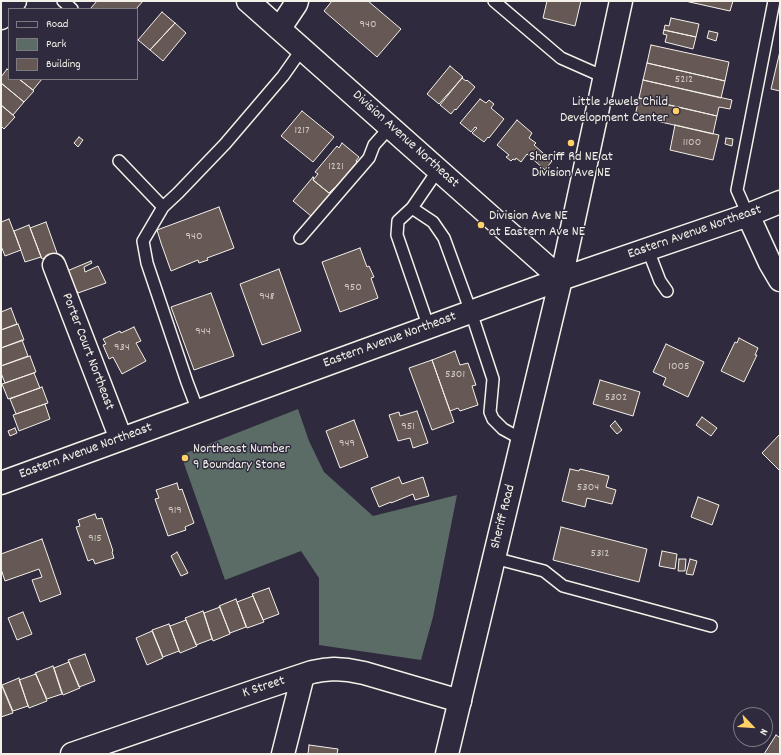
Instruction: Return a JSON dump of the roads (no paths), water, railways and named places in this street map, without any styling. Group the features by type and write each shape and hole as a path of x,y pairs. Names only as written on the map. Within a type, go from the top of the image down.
{"main road":[{"name":"Division Avenue Northeast","path":"248,1 561,279"},
{"path":"280,28 297,1"},
{"name":"Sheriff Road","path":"447,754 561,279 621,1"},
{"path":"1,18 8,10"},
{"name":"Eastern Avenue Northeast","path":"1,482 561,279 748,215 780,202"},
{"path":"748,215 770,263 780,280"},
{"name":"Porter Court Northeast","path":"54,265 121,439"},
{"name":"K Street","path":"72,754 261,689 323,670 348,670 364,673 460,700"},
{"path":"283,754 303,675"}],"lane":[{"path":"63,1 71,8"},
{"path":"494,1 561,58 604,77"},
{"path":"748,215 737,190 774,1"},
{"path":"198,411 147,264 143,241 163,206 178,193 229,139 284,76 302,49"},
{"path":"300,238 369,158 374,145 390,127"},
{"path":"119,161 163,206"},
{"path":"429,328 397,236 398,221 412,208 438,170"},
{"path":"412,208 432,222 444,238 471,312 493,379 490,412 493,420 503,429 523,440"},
{"path":"648,250 660,281 667,291"},
{"path":"494,558 544,571 563,586 711,626"}],"place":[{"name":"Little Jewels Child Development Center","path":"676,111"},
{"name":"Sheriff Rd NE at Division Ave NE","path":"571,143"},
{"name":"Division Ave NE at Eastern Ave NE","path":"481,225"},
{"name":"Northeast Number 9 Boundary Stone","path":"185,458"}]}
